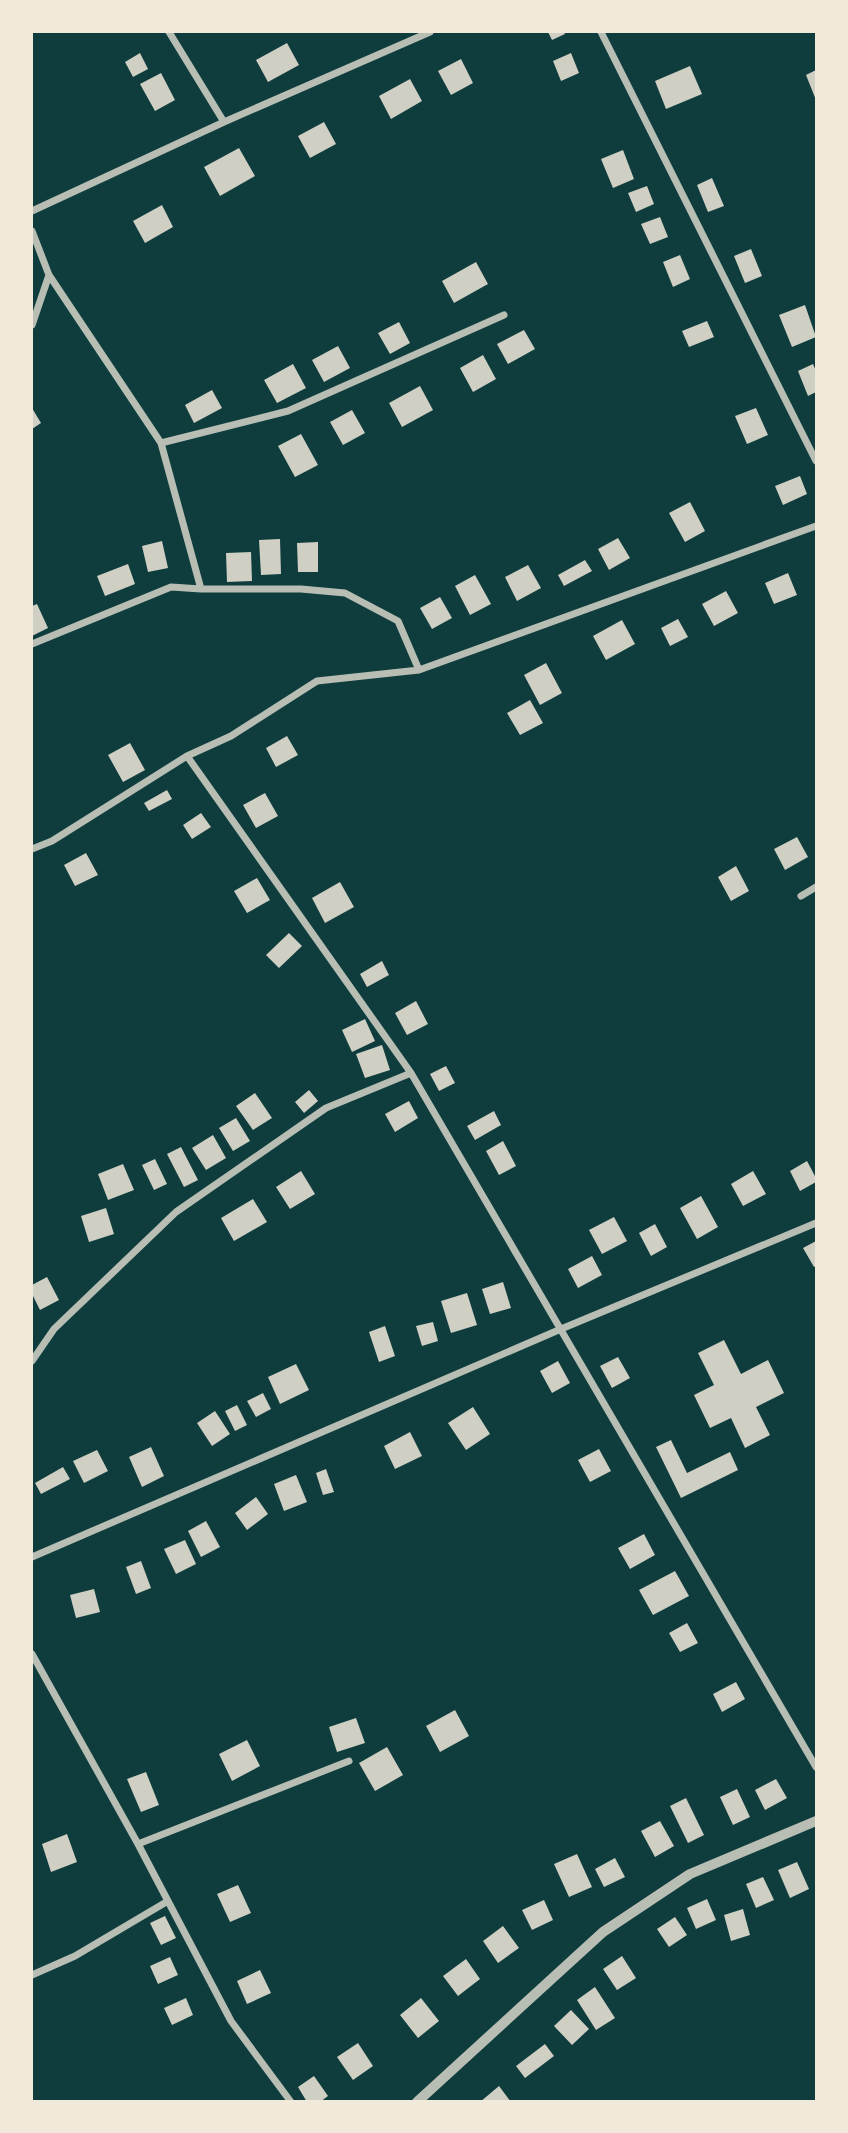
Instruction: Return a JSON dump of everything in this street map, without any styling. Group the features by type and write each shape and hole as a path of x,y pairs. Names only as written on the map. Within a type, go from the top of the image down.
{"street":[{"path":"169,32 224,122"},
{"path":"32,211 224,122 430,32"},
{"path":"601,32 817,461"},
{"path":"32,231 49,275 161,443 201,589"},
{"path":"32,325 49,275"},
{"path":"161,443 288,411 504,315"},
{"path":"32,849 52,841 187,755 231,736 317,681 419,670 817,526"},
{"path":"32,644 171,587 301,589 345,593 398,621 419,670"},
{"path":"187,755 411,1073 817,1767"},
{"path":"801,896 817,887"},
{"path":"32,1361 54,1329 176,1212 326,1108 411,1073"},
{"path":"32,1558 561,1329 817,1223"},
{"path":"32,1654 138,1844 231,2021 291,2102"},
{"path":"138,1844 349,1761"},
{"path":"417,2102 603,1932 690,1874 817,1821"},
{"path":"32,1975 75,1956 168,1901"}],"building":[{"path":"548,32 564,32 565,34 552,40"},
{"path":"287,43 299,65 268,82 256,60"},
{"path":"140,53 148,69 133,77 125,62"},
{"path":"571,53 579,73 561,81 553,61"},
{"path":"461,59 473,83 451,95 438,71"},
{"path":"690,66 702,94 666,109 655,81"},
{"path":"816,70 816,100 806,75"},
{"path":"161,73 175,100 155,111 140,84"},
{"path":"410,79 422,101 391,119 379,96"},
{"path":"324,122 336,144 310,158 298,136"},
{"path":"239,148 255,176 220,196 204,167"},
{"path":"623,150 634,179 613,188 601,159"},
{"path":"712,178 724,206 708,212 697,185"},
{"path":"647,186 654,204 636,212 628,193"},
{"path":"162,205 173,227 145,243 133,221"},
{"path":"660,217 668,237 650,244 641,224"},
{"path":"751,249 762,276 745,283 734,256"},
{"path":"680,255 690,279 673,287 663,262"},
{"path":"476,262 488,284 454,303 442,281"},
{"path":"805,305 816,337 792,347 779,315"},
{"path":"707,321 714,337 689,347 682,331"},
{"path":"399,322 410,343 390,354 378,333"},
{"path":"524,330 535,349 508,364 497,344"},
{"path":"338,346 350,368 324,382 312,360"},
{"path":"483,355 496,379 473,392 460,368"},
{"path":"293,364 306,388 277,403 264,380"},
{"path":"813,364 816,371 816,392 808,396 798,371"},
{"path":"420,386 433,410 402,427 389,403"},
{"path":"212,390 222,408 194,423 185,405"},
{"path":"32,408 41,423 32,429"},
{"path":"756,408 768,435 747,444 735,416"},
{"path":"352,410 365,433 343,445 330,422"},
{"path":"301,434 318,465 295,477 278,446"},
{"path":"800,476 807,494 783,505 775,486"},
{"path":"690,502 705,531 685,542 669,513"},
{"path":"618,538 630,558 609,570 598,549"},
{"path":"280,539 281,574 261,575 259,540"},
{"path":"162,541 168,568 148,572 142,546"},
{"path":"318,542 318,572 298,572 297,543"},
{"path":"251,552 252,581 227,582 226,553"},
{"path":"585,560 592,571 564,586 558,575"},
{"path":"128,564 135,584 105,596 97,576"},
{"path":"528,565 541,588 517,601 505,577"},
{"path":"788,573 797,595 774,604 765,583"},
{"path":"475,575 491,604 470,615 455,586"},
{"path":"726,591 738,613 714,626 702,604"},
{"path":"440,597 452,618 432,629 420,608"},
{"path":"37,604 48,628 32,636 32,606"},
{"path":"678,619 688,637 670,646 661,628"},
{"path":"622,620 635,644 606,660 593,636"},
{"path":"546,663 562,693 540,705 524,675"},
{"path":"530,700 543,723 520,735 507,713"},
{"path":"287,736 298,755 276,767 266,748"},
{"path":"130,743 145,770 123,782 108,755"},
{"path":"167,790 172,799 149,811 144,803"},
{"path":"265,793 278,816 256,828 243,805"},
{"path":"201,813 211,827 192,839 183,825"},
{"path":"797,837 808,857 785,870 774,849"},
{"path":"86,853 98,875 75,886 64,865"},
{"path":"736,866 749,891 731,901 718,877"},
{"path":"257,878 270,900 247,913 234,891"},
{"path":"340,882 354,907 325,923 312,898"},
{"path":"289,933 302,946 279,968 266,955"},
{"path":"382,961 389,975 367,987 360,974"},
{"path":"416,1001 428,1024 407,1035 395,1013"},
{"path":"365,1019 375,1041 352,1052 342,1030"},
{"path":"382,1045 390,1070 365,1078 356,1054"},
{"path":"446,1066 455,1083 439,1091 430,1074"},
{"path":"309,1090 318,1101 304,1113 295,1102"},
{"path":"255,1093 272,1118 253,1130 236,1106"},
{"path":"409,1101 418,1118 395,1132 385,1114"},
{"path":"494,1111 501,1125 475,1140 467,1126"},
{"path":"236,1118 250,1141 233,1151 219,1128"},
{"path":"213,1135 226,1158 206,1170 192,1148"},
{"path":"503,1141 516,1166 499,1175 486,1151"},
{"path":"181,1147 198,1180 184,1187 167,1154"},
{"path":"155,1159 167,1184 154,1190 142,1165"},
{"path":"807,1161 816,1182 800,1191 790,1171"},
{"path":"123,1164 134,1190 108,1200 98,1174"},
{"path":"301,1171 315,1194 290,1209 276,1187"},
{"path":"753,1171 766,1194 743,1206 731,1184"},
{"path":"701,1196 718,1227 697,1239 680,1208"},
{"path":"253,1199 267,1222 234,1241 221,1218"},
{"path":"106,1208 114,1234 89,1242 81,1216"},
{"path":"614,1217 627,1241 602,1254 589,1230"},
{"path":"655,1224 667,1247 651,1256 639,1233"},
{"path":"816,1241 816,1266 814,1267 803,1248"},
{"path":"592,1256 602,1275 578,1288 568,1269"},
{"path":"47,1277 59,1300 40,1310 32,1294 32,1285"},
{"path":"503,1282 511,1308 490,1314 482,1289"},
{"path":"467,1293 477,1325 451,1333 441,1301"},
{"path":"433,1322 438,1341 422,1346 416,1326"},
{"path":"385,1326 395,1356 379,1362 369,1332"},
{"path":"724,1340 741,1374 768,1360 784,1393 756,1407 770,1435 745,1448 731,1418 710,1428 694,1395 714,1385 698,1353"},
{"path":"618,1357 630,1378 612,1388 600,1366"},
{"path":"558,1361 570,1383 552,1393 540,1371"},
{"path":"296,1364 309,1390 280,1404 268,1377"},
{"path":"263,1393 271,1409 256,1417 247,1401"},
{"path":"237,1405 247,1425 235,1431 225,1411"},
{"path":"473,1407 490,1434 466,1450 448,1423"},
{"path":"215,1411 230,1434 212,1446 197,1423"},
{"path":"410,1432 422,1456 395,1469 384,1446"},
{"path":"671,1440 687,1473 730,1452 738,1470 681,1498 656,1447"},
{"path":"151,1447 164,1476 142,1487 129,1457"},
{"path":"599,1449 611,1471 590,1482 578,1460"},
{"path":"97,1450 108,1471 84,1483 73,1461"},
{"path":"63,1467 70,1479 41,1494 35,1483"},
{"path":"326,1469 334,1492 323,1495 316,1473"},
{"path":"296,1475 307,1502 284,1511 274,1484"},
{"path":"256,1497 268,1514 247,1530 235,1513"},
{"path":"206,1521 220,1547 201,1557 188,1531"},
{"path":"644,1534 655,1555 630,1569 618,1548"},
{"path":"185,1540 196,1564 176,1574 164,1549"},
{"path":"141,1561 151,1588 136,1594 126,1567"},
{"path":"675,1571 689,1596 653,1615 639,1590"},
{"path":"94,1589 100,1612 76,1618 70,1595"},
{"path":"687,1623 698,1643 680,1652 669,1633"},
{"path":"736,1682 745,1699 722,1712 713,1694"},
{"path":"455,1710 469,1736 440,1752 426,1726"},
{"path":"356,1718 365,1743 337,1752 329,1727"},
{"path":"247,1740 260,1766 232,1781 219,1754"},
{"path":"387,1747 403,1775 375,1791 359,1763"},
{"path":"146,1772 159,1805 141,1812 127,1779"},
{"path":"776,1779 787,1798 765,1810 755,1790"},
{"path":"737,1789 750,1817 733,1825 720,1797"},
{"path":"686,1798 704,1835 688,1843 670,1806"},
{"path":"660,1821 674,1846 655,1857 641,1831"},
{"path":"67,1834 77,1862 51,1872 42,1844"},
{"path":"577,1854 592,1887 569,1897 554,1864"},
{"path":"615,1858 625,1877 604,1887 595,1869"},
{"path":"797,1862 809,1889 790,1898 778,1870"},
{"path":"763,1877 774,1900 756,1908 746,1884"},
{"path":"238,1885 251,1913 230,1922 217,1894"},
{"path":"707,1899 716,1920 696,1929 687,1908"},
{"path":"544,1900 553,1920 532,1930 522,1910"},
{"path":"743,1909 750,1935 731,1941 724,1915"},
{"path":"165,1916 176,1938 161,1945 150,1923"},
{"path":"675,1917 687,1935 669,1947 657,1929"},
{"path":"503,1926 519,1948 498,1963 483,1941"},
{"path":"622,1956 636,1978 617,1990 603,1969"},
{"path":"170,1957 178,1975 158,1984 150,1966"},
{"path":"466,1959 480,1979 458,1996 443,1976"},
{"path":"260,1970 271,1993 247,2004 237,1981"},
{"path":"595,1987 615,2018 596,2030 577,2000"},
{"path":"186,1998 193,2015 172,2025 164,2008"},
{"path":"421,1998 439,2021 418,2038 400,2015"},
{"path":"571,2010 589,2029 572,2045 554,2026"},
{"path":"358,2043 373,2066 353,2080 337,2057"},
{"path":"545,2044 554,2056 525,2078 516,2066"},
{"path":"314,2076 328,2096 320,2102 307,2102 298,2087"},
{"path":"499,2086 511,2102 480,2102"}]}
